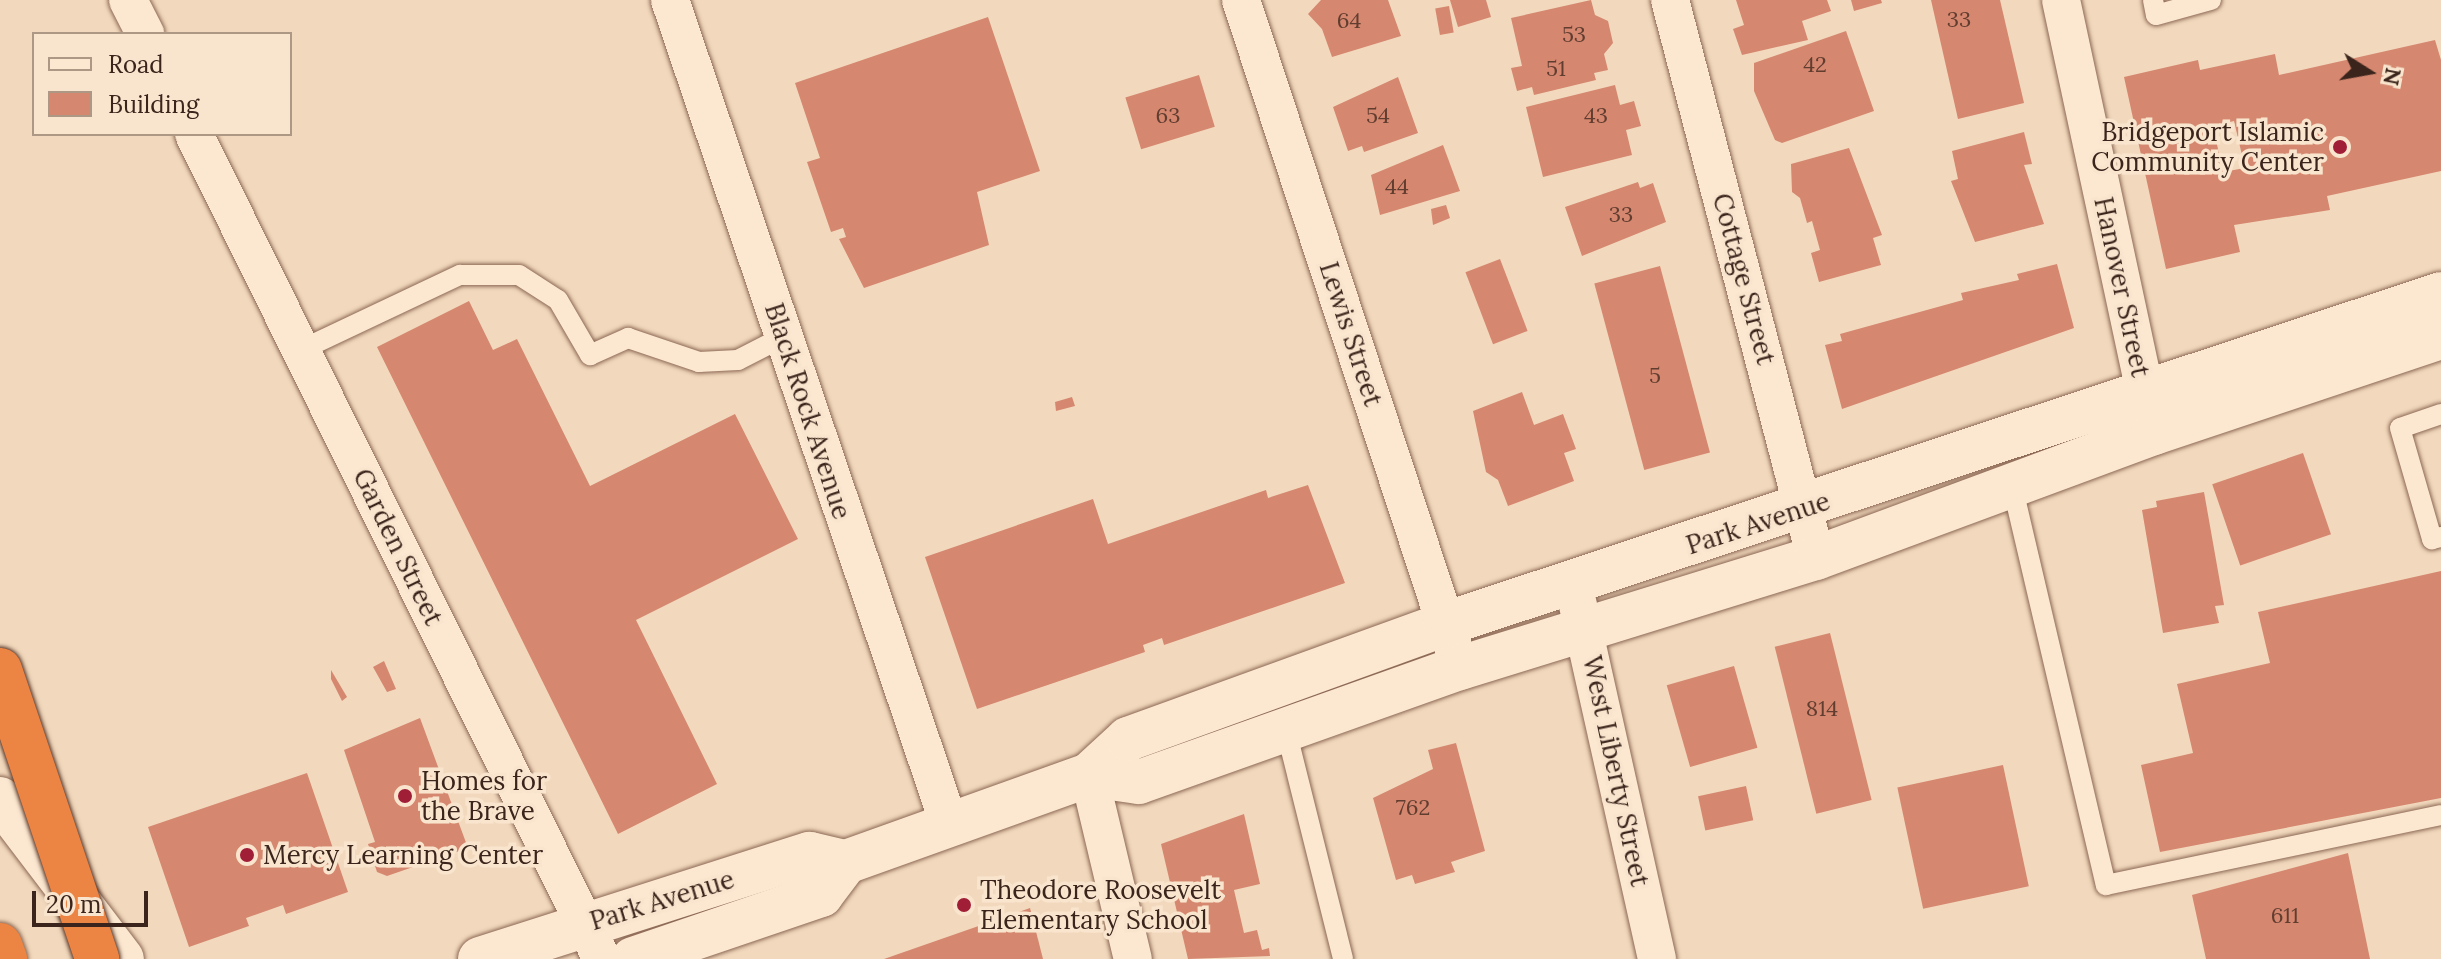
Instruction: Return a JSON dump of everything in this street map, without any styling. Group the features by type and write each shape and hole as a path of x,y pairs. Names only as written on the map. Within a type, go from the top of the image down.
{"highway":[{"path":"0,670 97,959"},
{"path":"0,945 5,959"}],"main road":[{"name":"Park Avenue","path":"633,959 821,895 846,862 948,821 1089,775 1128,739 1445,624 1804,509 2145,390 2441,294"},
{"name":"Park Avenue","path":"1089,775 1139,782 1460,668 1816,558 2154,433 2441,337"},
{"path":"0,799 122,959"},
{"name":"Park Avenue","path":"480,959 594,942 810,854 846,862"}],"street":[{"path":"128,0 144,32"},
{"name":"Black Rock Avenue","path":"670,0 948,821"},
{"name":"Lewis Street","path":"1241,0 1460,668"},
{"name":"Cottage Street","path":"1670,0 1816,558"},
{"name":"Hanover Street","path":"2061,0 2154,433"},
{"name":"Garden Street","path":"195,136 594,942"},
{"name":"West Liberty Street","path":"1573,583 1657,959"},
{"path":"1089,775 1133,959"}],"lane":[{"path":"2153,0 2156,15 2211,0"},
{"path":"301,350 460,275 519,275 558,300 590,355 628,338 699,362 738,360 783,337"},
{"path":"2441,414 2400,428 2432,539 2441,537"},
{"path":"2012,485 2106,885 2441,815"},
{"path":"1286,730 1343,959"}],"building":[{"path":"1321,0 1388,0 1401,36 1332,57 1322,29 1308,14"},
{"path":"1450,0 1486,0 1491,17 1458,27"},
{"path":"1591,0 1595,15 1608,21 1613,43 1604,54 1608,70 1594,73 1596,80 1534,95 1532,87 1517,91 1511,68 1522,66 1511,18"},
{"path":"1736,0 1827,0 1831,11 1802,21 1808,40 1742,55 1733,29 1744,25"},
{"path":"1851,0 1881,0 1882,3 1854,11"},
{"path":"1931,0 2000,0 2024,103 1958,119"},
{"path":"1449,6 1454,33 1440,35 1435,8"},
{"path":"988,17 1040,171 977,192 989,245 864,288 839,239 846,237 843,228 831,232 807,162 820,158 795,83"},
{"path":"1846,31 1874,111 1782,143 1775,140 1754,91 1754,63"},
{"name":"Bridgeport Islamic Community Center","path":"2435,40 2441,60 2441,171 2327,196 2330,210 2234,225 2240,252 2166,269 2124,77 2198,60 2200,70 2275,54 2279,75","holes":["2234,121 2245,168 2223,172 2213,126"]},
{"path":"1199,75 1215,127 1141,149 1125,98"},
{"path":"1398,77 1418,133 1364,152 1362,146 1348,151 1333,107"},
{"path":"1615,85 1620,105 1634,101 1641,126 1626,130 1632,155 1543,177 1526,107"},
{"path":"2024,132 2032,164 2024,165 2044,224 1975,242 1951,181 1958,179 1952,151"},
{"path":"1443,145 1460,191 1380,215 1371,175"},
{"path":"1849,148 1882,235 1873,238 1881,265 1819,282 1811,253 1820,250 1812,221 1807,223 1800,198 1792,192 1791,164"},
{"path":"1638,182 1640,188 1653,183 1666,222 1582,256 1565,207"},
{"path":"1446,205 1450,218 1433,225 1431,209"},
{"path":"1500,259 1528,331 1493,344 1465,272"},
{"path":"2057,264 2074,328 1842,409 1825,345 1842,341 1840,334 1963,300 1961,293 2019,280 2017,274"},
{"path":"1660,266 1710,452 1644,470 1594,284"},
{"path":"469,301 493,350 517,339 590,486 735,414 798,539 636,620 717,784 618,834 377,347"},
{"path":"1522,392 1534,425 1563,414 1576,449 1564,453 1574,481 1508,506 1498,480 1486,472 1473,411"},
{"path":"1072,397 1075,406 1056,411 1055,402"},
{"path":"2303,453 2331,534 2240,566 2212,484"},
{"path":"1308,485 1345,583 1164,645 1162,638 1143,645 1145,652 977,709 925,557 1093,499 1108,544 1266,490 1268,498"},
{"path":"2204,492 2224,605 2215,606 2219,623 2163,633 2142,510 2157,507 2156,501"},
{"path":"2441,571 2441,798 2160,852 2141,765 2193,753 2177,684 2270,663 2258,612"},
{"path":"1830,633 1872,800 1816,814 1775,647"},
{"path":"384,661 396,689 387,692 373,667"},
{"path":"1734,666 1757,748 1690,767 1667,685"},
{"path":"331,670 347,697 342,701 331,679"},
{"name":"Homes for the Brave","path":"420,718 468,848 387,876 377,872 368,844 375,842 344,750"},
{"path":"1456,743 1485,851 1451,862 1455,872 1415,884 1412,875 1396,880 1373,798 1433,769 1428,750"},
{"path":"2003,765 2029,886 1923,909 1897,787"},
{"name":"Mercy Learning Center","path":"307,773 348,892 286,914 283,905 246,918 249,926 189,947 148,827"},
{"path":"1746,786 1753,820 1705,830 1698,796"},
{"path":"1244,814 1260,884 1234,890 1244,933 1257,930 1262,950 1269,948 1270,956 1188,959 1161,844"},
{"path":"2348,853 2370,959 2206,959 2192,895"},
{"path":"1030,908 1043,959 884,959"}],"place":[{"name":"Bridgeport Islamic Community Center","path":"2340,147"},
{"name":"Homes for the Brave","path":"405,796"},
{"name":"Mercy Learning Center","path":"247,855"},
{"name":"Theodore Roosevelt Elementary School","path":"964,905"}]}
